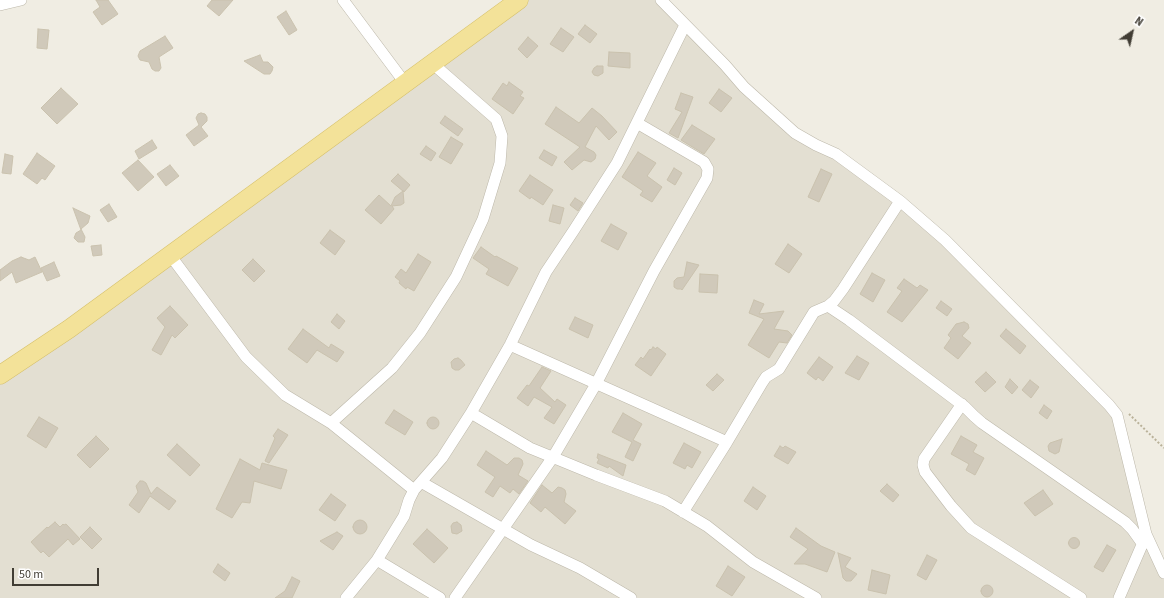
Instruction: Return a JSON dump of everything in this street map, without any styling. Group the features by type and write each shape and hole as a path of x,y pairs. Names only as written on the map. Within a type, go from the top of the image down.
{"main road":[{"path":"0,375 69,329 519,0"}],"street":[{"path":"0,5 21,0"},
{"path":"343,0 405,83"},
{"path":"661,0 725,65 744,87 796,133 816,145 836,154 900,201 945,240 1117,415 1144,539 1164,573"},
{"path":"346,598 377,560 404,516 409,500 418,486 442,458 472,413 510,345 546,272 617,163 686,25"},
{"path":"331,422 392,368 420,333 456,276 483,219 500,163 502,136 496,119 432,63"},
{"path":"455,598 553,457 596,384 654,271 707,178 708,169 704,162 637,123"},
{"path":"683,512 766,377 779,369 814,312 828,306 834,301 900,201"},
{"path":"170,255 246,357 285,396 331,422 418,486 503,529 531,545 580,568 631,598"},
{"path":"828,306 962,404 982,422 1125,522 1144,539"},
{"path":"510,345 727,442"},
{"path":"962,404 924,459 923,466 925,472 951,506 971,528 1081,598"},
{"path":"472,413 530,448 665,501 707,526 753,562 816,598"},
{"path":"1119,598 1144,539"},
{"path":"377,560 440,598"}],"shaded area":[{"path":"519,0 661,0 795,133 900,201 1109,405 1146,534 1164,573 1164,598 0,598 0,375"}],"building":[{"path":"96,0 108,0 118,14 102,25 93,12 100,7"},
{"path":"212,0 233,0 219,16 207,6"},
{"path":"286,11 297,30 289,35 277,17"},
{"path":"585,25 597,34 590,43 578,34"},
{"path":"561,28 574,37 563,52 550,44"},
{"path":"38,29 49,30 47,49 37,48"},
{"path":"165,36 173,48 159,57 161,68 159,71 155,71 152,69 149,62 140,60 138,56 140,51"},
{"path":"528,37 538,46 527,58 518,49"},
{"path":"609,52 630,53 630,68 608,66"},
{"path":"260,55 263,62 268,62 273,67 270,74 264,74 244,61"},
{"path":"597,66 603,66 603,73 598,76 594,75 592,72"},
{"path":"509,82 523,92 520,96 524,98 513,114 492,99 503,83 507,86"},
{"path":"61,88 78,104 57,124 41,108"},
{"path":"719,89 732,98 721,112 709,103"},
{"path":"681,93 693,97 678,138 669,133 682,112 675,109"},
{"path":"556,107 579,123 592,108 617,132 609,140 596,126 585,147 594,152 596,155 595,159 591,162 584,160 572,170 564,162 580,147 545,124"},
{"path":"198,114 205,114 207,117 207,121 201,127 208,136 194,146 186,135 199,125 196,118"},
{"path":"445,116 463,129 458,136 440,123"},
{"path":"692,125 715,139 704,154 681,140"},
{"path":"451,137 463,144 451,164 439,157"},
{"path":"152,140 157,148 139,159 135,151"},
{"path":"426,146 436,153 431,161 420,154"},
{"path":"544,150 557,157 552,166 539,158"},
{"path":"638,152 656,163 647,176 662,187 652,202 640,195 643,191 622,177"},
{"path":"37,153 55,166 45,180 42,178 37,184 23,174"},
{"path":"5,154 13,156 11,174 2,173"},
{"path":"138,160 154,177 138,191 122,173"},
{"path":"170,165 179,176 166,186 157,174"},
{"path":"674,168 682,173 675,185 667,180"},
{"path":"821,169 832,174 819,202 808,197"},
{"path":"398,174 410,185 404,192 391,181"},
{"path":"530,175 553,190 543,205 531,197 530,199 519,191"},
{"path":"403,191 404,203 401,205 392,206 394,209 381,224 365,210 379,195 391,206 395,197"},
{"path":"575,198 583,203 578,211 570,205"},
{"path":"109,204 117,217 108,222 100,210"},
{"path":"553,205 564,208 560,224 549,221"},
{"path":"73,208 90,216 88,223 81,229 85,237 84,242 78,242 74,238 76,233 81,230"},
{"path":"611,224 627,233 618,250 601,241"},
{"path":"330,230 345,241 335,255 320,243"},
{"path":"788,244 802,254 789,273 775,264"},
{"path":"101,245 102,255 93,256 91,246"},
{"path":"481,247 495,257 496,256 518,268 508,286 486,274 489,269 473,258"},
{"path":"418,254 431,262 414,291 407,287 406,289 395,277 401,269 406,273"},
{"path":"21,257 29,260 35,257 42,272 16,283 12,272 0,281 0,270 12,261"},
{"path":"253,259 265,271 254,282 242,270"},
{"path":"54,262 60,276 47,281 41,268"},
{"path":"687,262 699,265 682,290 677,289 674,287 674,281 677,278 684,277"},
{"path":"872,273 885,280 873,302 860,294"},
{"path":"700,274 718,275 717,293 699,292"},
{"path":"904,279 917,288 920,285 928,290 902,322 887,312 902,291 897,288"},
{"path":"754,300 764,304 759,314 784,311 774,329 788,331 792,335 787,343 779,342 769,358 748,345 764,319 749,313"},
{"path":"941,301 952,309 947,316 936,308"},
{"path":"170,306 188,325 175,338 172,335 161,355 152,350 165,327 157,318"},
{"path":"337,314 345,321 339,329 331,322"},
{"path":"575,317 593,325 588,338 569,329"},
{"path":"964,322 968,324 969,328 962,336 971,343 958,359 944,348 951,338 948,335 956,324"},
{"path":"303,329 329,348 331,344 344,352 337,362 317,350 307,363 288,349"},
{"path":"1006,329 1026,346 1020,354 1000,336"},
{"path":"653,347 656,349 657,347 666,354 651,376 635,365 641,357 643,359"},
{"path":"857,356 869,363 859,380 845,373"},
{"path":"819,357 833,367 823,381 818,377 816,380 807,373"},
{"path":"458,358 465,365 459,370 455,370 452,368 451,362"},
{"path":"542,367 551,371 540,388 555,402 557,399 566,405 554,424 544,418 552,407 534,397 528,406 517,398 527,385 529,386"},
{"path":"986,372 996,382 985,392 975,382"},
{"path":"717,374 724,380 713,391 706,385"},
{"path":"1010,379 1018,387 1012,394 1005,387"},
{"path":"1030,380 1039,387 1031,398 1022,390"},
{"path":"1044,405 1052,411 1047,419 1039,413"},
{"path":"394,410 413,422 405,435 385,423"},
{"path":"623,413 642,424 633,440 641,444 633,461 625,457 632,442 612,432"},
{"path":"39,417 58,428 46,448 27,436"},
{"path":"431,417 435,417 439,423 435,429 431,429 427,425 427,421"},
{"path":"278,429 288,435 269,463 265,461 275,438 273,436"},
{"path":"96,436 109,449 90,468 77,455"},
{"path":"961,436 977,445 973,452 984,458 975,475 966,470 969,464 951,454"},
{"path":"1062,439 1059,452 1055,454 1049,451 1048,446 1050,443"},
{"path":"684,443 701,452 692,468 687,465 685,469 673,463"},
{"path":"177,444 200,465 190,476 167,455"},
{"path":"780,446 783,448 785,446 796,452 788,464 774,456"},
{"path":"486,451 507,465 514,458 519,458 522,460 523,464 518,475 528,481 519,494 513,489 510,493 500,486 493,497 485,492 495,477 477,465"},
{"path":"598,454 626,465 623,476 609,466 608,468 597,463 599,459 597,458"},
{"path":"240,459 260,470 262,463 287,470 281,489 254,481 250,503 242,502 232,518 216,509"},
{"path":"140,481 146,483 151,494 157,487 176,501 169,510 150,496 139,513 129,505 138,492 136,486"},
{"path":"887,484 899,495 893,502 880,491"},
{"path":"542,485 552,493 558,487 565,490 566,494 564,502 576,511 565,524 545,507 541,512 530,503"},
{"path":"753,487 766,496 757,510 744,501"},
{"path":"1043,490 1053,504 1035,516 1024,503"},
{"path":"331,494 346,505 335,521 319,510"},
{"path":"357,520 363,520 367,524 367,530 363,534 357,534 353,530 353,524"},
{"path":"55,522 60,527 63,524 66,524 80,539 73,545 68,539 49,557 43,551 41,553 31,542 47,527 48,528"},
{"path":"457,522 461,525 462,531 457,534 452,533 451,526 453,523"},
{"path":"90,527 102,539 92,549 80,537"},
{"path":"796,528 821,546 835,552 827,572 805,564 794,564 808,549 790,537"},
{"path":"427,529 448,548 434,563 413,544"},
{"path":"337,532 343,536 333,550 320,541"},
{"path":"1072,538 1076,538 1078,539 1078,547 1072,548 1069,545 1069,541"},
{"path":"1107,545 1116,550 1103,572 1094,567"},
{"path":"838,553 851,558 845,567 857,574 851,581 846,581 843,578"},
{"path":"927,555 937,560 926,580 917,575"},
{"path":"218,564 230,573 225,581 213,572"},
{"path":"728,566 745,577 732,596 716,586"},
{"path":"872,570 890,575 886,594 868,590"},
{"path":"292,577 300,581 292,598 275,598 285,591"},
{"path":"987,585 991,587 993,591 991,595 987,597 983,595 981,591 983,587"}]}
